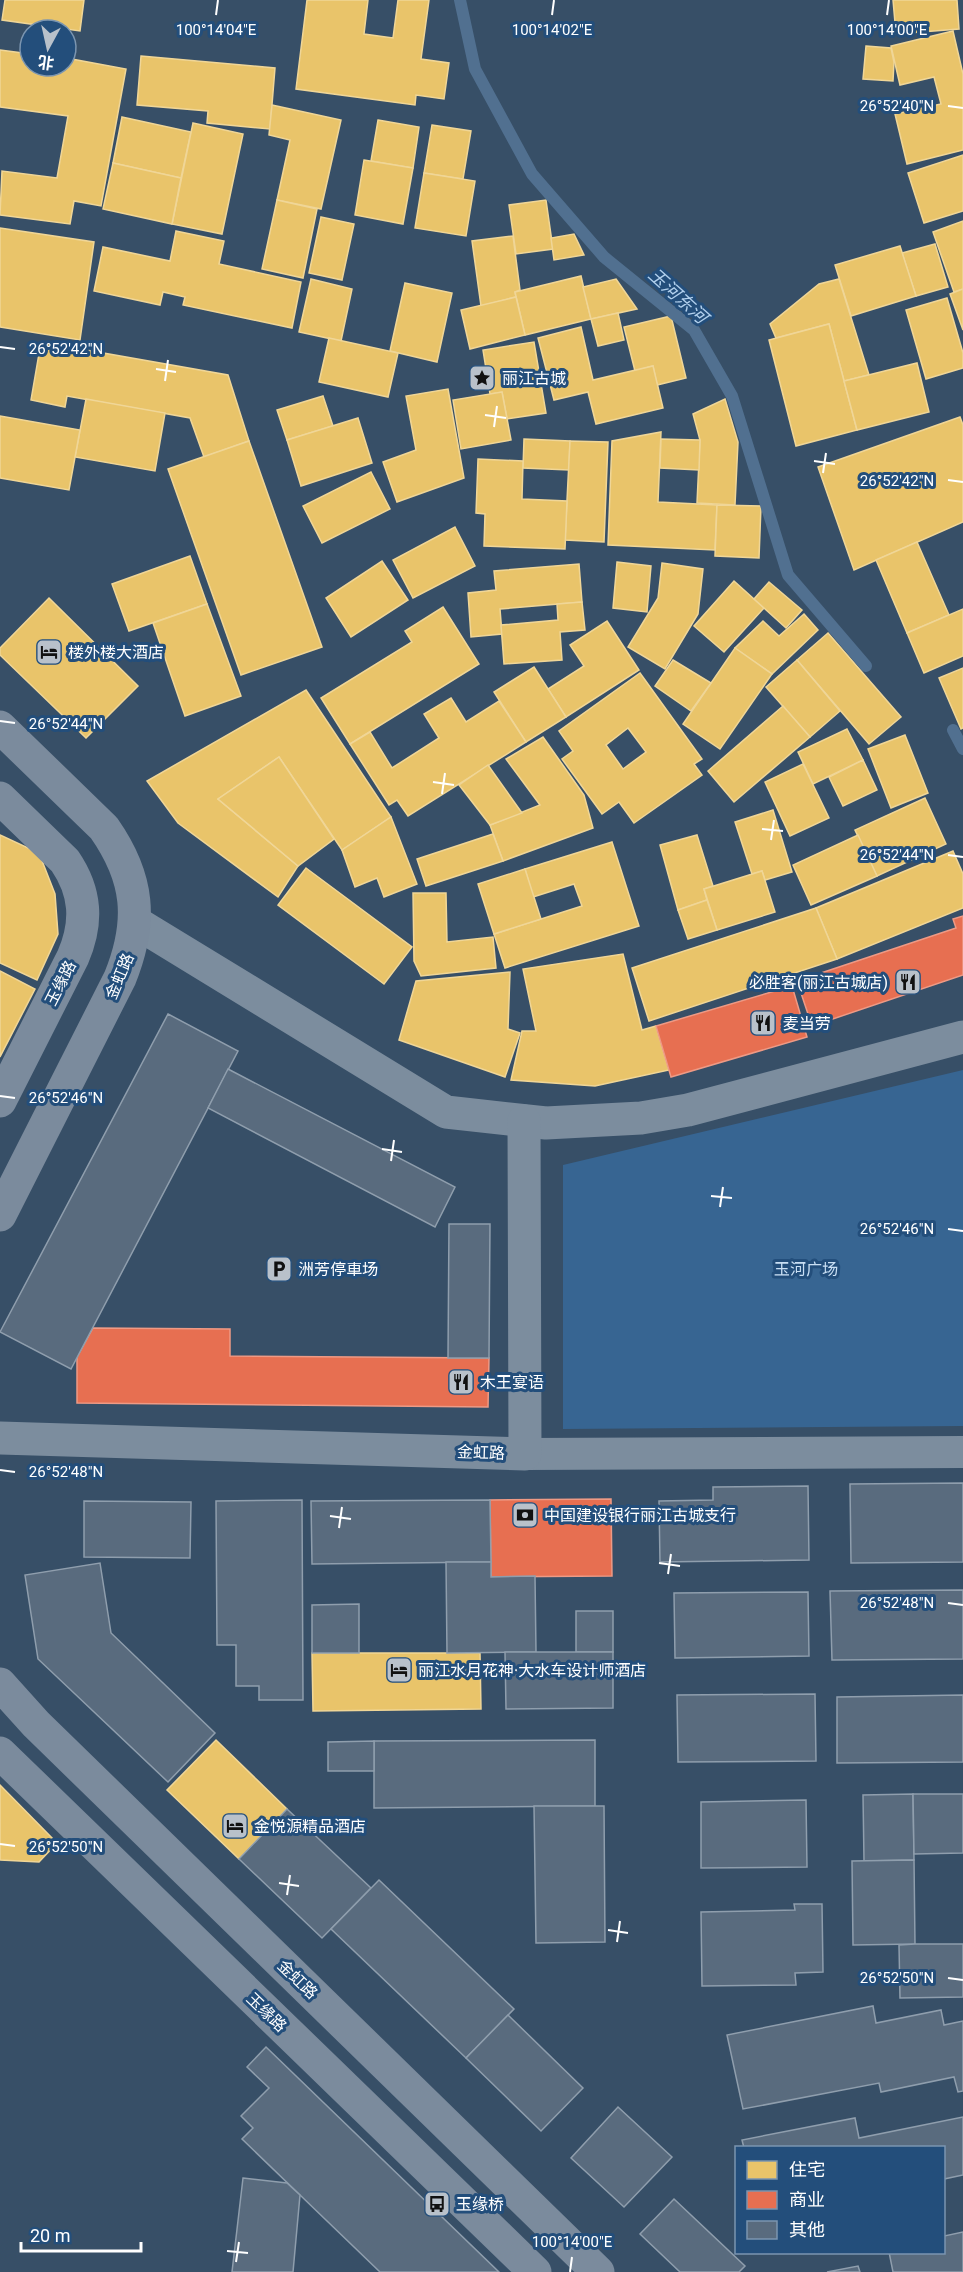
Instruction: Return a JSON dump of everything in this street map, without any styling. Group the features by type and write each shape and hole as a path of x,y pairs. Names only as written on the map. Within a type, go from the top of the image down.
{"main road":[{"name":"金虹路","path":"0,727 104,828 128,869 134,892 135,922 131,951 120,978 0,1215"},
{"name":"玉缘路","path":"0,798 65,861 73,873 83,900 81,938 0,1101"},
{"name":"金虹路","path":"0,1684 36,1724 598,2272"},
{"name":"玉缘路","path":"0,1753 535,2272"}],"street":[{"path":"135,922 446,1112 524,1121 594,1122 688,1110 963,1036"},
{"path":"524,1121 525,1454"},
{"name":"金虹路","path":"0,1438 525,1454 963,1452"}],"green space":[{"name":"玉河广场","path":"963,1070 963,1426 563,1429 563,1165"}],"building: 住宅":[{"path":"5,0 84,0 80,31 78,31 78,18 18,18 18,22 2,20"},
{"path":"307,0 368,0 364,34 393,38 398,0 429,0 421,59 449,63 444,99 416,95 415,105 296,89"},
{"path":"893,0 957,0 959,29 896,34"},
{"path":"953,31 963,74 963,150 907,164 895,114 941,104 934,77 900,85 891,46"},
{"path":"866,46 891,48 894,62 893,81 863,79"},
{"path":"0,50 18,52 18,78 78,78 78,60 126,69 101,206 74,201 70,224 0,215 2,171 57,178 68,116 0,107"},
{"path":"141,56 275,68 270,129 207,123 208,111 137,105"},
{"path":"272,105 341,120 321,209 277,200 290,140 269,135"},
{"path":"122,117 191,132 181,178 113,163"},
{"path":"378,120 419,127 413,168 371,161"},
{"path":"193,123 243,134 222,234 172,224"},
{"path":"432,125 471,131 463,179 424,173"},
{"path":"963,155 963,211 924,223 908,173"},
{"path":"364,160 413,168 403,224 355,215"},
{"path":"113,163 181,178 172,224 103,209"},
{"path":"424,173 475,181 466,236 415,228"},
{"path":"277,200 317,209 303,278 262,269"},
{"path":"546,200 553,249 516,254 509,205"},
{"path":"321,217 354,224 342,280 309,273"},
{"path":"963,221 963,289 954,292 933,232"},
{"path":"0,228 94,242 80,340 0,327"},
{"path":"176,231 224,241 219,264 301,282 292,328 183,305 185,297 163,292 160,305 94,291 103,247 170,261"},
{"path":"574,234 584,255 554,260 551,238"},
{"path":"513,236 520,290 515,292 516,297 481,306 472,241"},
{"path":"935,244 948,287 916,296 902,253"},
{"path":"900,246 916,296 851,316 835,265"},
{"path":"581,276 591,319 525,335 515,292"},
{"path":"311,279 352,289 341,341 299,332"},
{"path":"616,279 637,309 591,319 583,287"},
{"path":"839,279 869,375 844,381 829,324 776,338 770,324 819,284"},
{"path":"405,283 452,293 437,362 390,351"},
{"path":"963,289 963,330 950,294"},
{"path":"516,297 525,335 470,349 461,310"},
{"path":"947,298 963,353 963,368 926,379 906,310"},
{"path":"618,313 624,340 598,346 591,319"},
{"path":"671,316 686,378 657,385 653,366 635,371 624,327"},
{"path":"829,324 857,430 796,446 769,340"},
{"path":"581,327 593,380 653,366 663,408 596,424 588,392 554,400 538,338"},
{"path":"329,338 398,353 388,397 319,382"},
{"path":"41,342 228,375 249,441 204,457 190,418 67,396 65,407 31,400"},
{"path":"534,342 546,413 507,419 502,392 490,394 483,350"},
{"path":"917,363 929,412 857,430 844,381"},
{"path":"448,389 464,478 397,502 383,462 416,450 406,396"},
{"path":"502,392 511,440 461,449 453,400"},
{"path":"323,396 333,426 287,440 277,410"},
{"path":"86,399 165,413 155,471 75,457"},
{"path":"725,399 738,442 735,505 697,503 700,440 693,414"},
{"path":"0,416 80,430 69,490 0,478"},
{"path":"960,417 963,425 963,522 854,570 818,467"},
{"path":"358,418 372,463 301,486 287,440"},
{"path":"661,432 658,502 717,505 715,550 608,545 612,441"},
{"path":"524,439 570,441 569,470 523,468"},
{"path":"661,439 700,440 699,470 660,468"},
{"path":"249,441 322,647 241,675 168,469"},
{"path":"570,441 608,442 604,542 565,540"},
{"path":"478,459 523,461 522,499 567,501 565,549 484,546 485,514 476,513"},
{"path":"371,472 390,509 322,543 303,506"},
{"path":"717,505 761,506 759,558 715,556"},
{"path":"455,527 475,566 413,598 393,560"},
{"path":"917,542 949,615 907,633 876,560"},
{"path":"190,556 207,604 129,631 112,584"},
{"path":"382,561 408,600 351,637 326,598"},
{"path":"617,562 651,566 647,612 613,608"},
{"path":"662,563 703,569 698,614 665,669 628,647 658,598"},
{"path":"579,564 582,602 500,609 502,634 471,637 468,593 496,590 494,571"},
{"path":"734,581 764,608 724,652 694,626"},
{"path":"769,582 802,610 786,628 754,599"},
{"path":"49,598 138,686 86,738 0,655 0,648"},
{"path":"582,602 585,630 560,632 562,660 504,664 501,625 558,620 557,604"},
{"path":"207,604 241,696 185,716 153,623"},
{"path":"443,607 479,664 350,744 321,698 412,642 405,631"},
{"path":"963,609 963,656 924,673 907,633"},
{"path":"804,614 818,630 772,674 735,648 763,621 779,636"},
{"path":"607,621 639,670 566,717 548,689 584,666 570,645"},
{"path":"828,633 901,717 869,744 797,660"},
{"path":"735,648 772,674 720,749 683,724"},
{"path":"673,660 711,683 691,711 655,686"},
{"path":"797,660 840,711 810,737 766,687"},
{"path":"534,667 566,717 526,742 494,692"},
{"path":"963,668 963,728 961,729 939,678"},
{"path":"640,673 702,759 694,764 702,775 634,823 619,802 602,814 562,759 573,751 559,731","holes":["628,728 646,752 623,769 606,745"]},
{"path":"306,690 391,817 342,850 279,757 218,799 298,866 278,897 178,823 147,781"},
{"path":"451,698 466,722 499,701 526,742 408,816 397,800 389,805 350,744 370,732 392,768 439,738 424,714"},
{"path":"783,706 810,737 734,802 708,771"},
{"path":"847,729 863,760 813,784 798,752"},
{"path":"905,735 928,793 891,808 868,749"},
{"path":"543,737 584,795 593,828 503,861 490,825 540,805 506,759"},
{"path":"279,757 334,839 298,866 218,799"},
{"path":"863,760 877,790 843,806 829,777"},
{"path":"803,764 829,818 790,836 765,782"},
{"path":"488,765 522,813 490,825 459,785"},
{"path":"925,798 946,844 877,876 855,830"},
{"path":"773,810 792,872 765,880 762,871 752,874 735,822"},
{"path":"391,817 417,884 384,897 377,878 355,887 342,850"},
{"path":"493,834 503,861 426,886 417,859"},
{"path":"0,835 39,853 55,894 58,934 37,980 0,963"},
{"path":"697,835 713,886 704,889 707,900 678,910 660,845"},
{"path":"858,835 877,876 811,905 793,865"},
{"path":"612,842 639,926 505,968 494,934 582,906 574,884 533,897 525,869"},
{"path":"953,851 963,874 963,908 837,959 816,908"},
{"path":"306,868 412,947 384,984 278,905"},
{"path":"525,869 541,919 494,934 478,884"},
{"path":"762,871 775,912 717,930 704,889"},
{"path":"413,893 446,893 447,942 493,937 496,968 421,976 414,961"},
{"path":"707,900 717,930 688,939 678,910"},
{"path":"816,908 837,959 649,1021 632,968"},
{"path":"623,954 642,1030 656,1026 669,1070 595,1086 511,1080 522,1031 536,1031 523,969"},
{"path":"0,971 35,989 0,1057"},
{"path":"510,972 508,1029 520,1033 505,1077 399,1040 416,981"},
{"path":"312,1653 480,1653 481,1709 313,1711"},
{"path":"216,1740 287,1809 239,1859 167,1790"},
{"path":"0,1785 57,1843 39,1862 0,1860"}],"building: 商业":[{"path":"963,916 963,975 812,1026 797,981 956,928 953,919"},
{"path":"792,986 807,1037 671,1077 656,1026"},
{"path":"93,1328 230,1329 230,1356 489,1358 488,1407 77,1403 77,1357"},
{"path":"611,1499 612,1576 491,1577 490,1500"}],"building: 其他":[{"path":"168,1014 238,1051 71,1369 0,1332"},
{"path":"228,1069 455,1187 435,1227 208,1108"},
{"path":"449,1224 490,1224 489,1358 448,1358"},
{"path":"963,1483 963,1562 851,1563 850,1484"},
{"path":"808,1486 809,1560 660,1562 659,1501 713,1500 713,1487"},
{"path":"302,1500 303,1700 259,1700 259,1686 236,1686 236,1645 217,1645 216,1501"},
{"path":"490,1500 491,1562 312,1564 311,1501"},
{"path":"84,1501 191,1502 190,1558 84,1557"},
{"path":"446,1562 491,1562 491,1577 535,1576 536,1652 447,1653"},
{"path":"100,1563 111,1633 215,1733 168,1782 38,1659 25,1575"},
{"path":"963,1590 963,1659 832,1660 830,1591"},
{"path":"808,1592 809,1656 675,1658 674,1593"},
{"path":"359,1604 359,1653 312,1653 312,1605"},
{"path":"576,1611 613,1611 613,1652 576,1652"},
{"path":"505,1652 613,1652 613,1708 506,1709"},
{"path":"815,1694 816,1761 678,1762 677,1695"},
{"path":"963,1695 963,1762 837,1763 837,1697"},
{"path":"595,1740 595,1806 374,1808 374,1741"},
{"path":"374,1741 374,1771 328,1771 328,1742"},
{"path":"913,1794 914,1860 864,1861 863,1795"},
{"path":"913,1794 963,1794 963,1853 914,1854"},
{"path":"806,1800 807,1867 701,1868 701,1802"},
{"path":"534,1806 604,1806 605,1942 536,1943"},
{"path":"287,1809 371,1888 322,1938 239,1859"},
{"path":"914,1860 915,1944 853,1945 852,1861"},
{"path":"379,1880 514,2009 466,2058 331,1929"},
{"path":"794,1904 822,1904 823,1972 795,1973 796,1985 702,1986 701,1912 795,1910"},
{"path":"963,1944 963,1997 900,1998 899,1945"},
{"path":"873,2006 876,2023 941,2010 944,2025 963,2021 963,2091 958,2092 954,2077 881,2092 879,2083 743,2109 727,2035"},
{"path":"508,2015 583,2088 541,2131 466,2058"},
{"path":"266,2047 499,2272 380,2272 242,2139 253,2128 241,2116 269,2088 247,2067"},
{"path":"618,2107 672,2157 624,2207 571,2158"},
{"path":"963,2117 963,2175 945,2179 945,2146 744,2146 742,2140 855,2118 859,2138"},
{"path":"243,2178 287,2183 300,2195 293,2272 232,2272"},
{"path":"674,2199 745,2266 739,2272 680,2272 640,2234"},
{"path":"963,2232 963,2272 893,2272 889,2254 945,2254 945,2236"},
{"path":"858,2266 860,2272 827,2272"}],"waterway":[{"name":"玉河东河","path":"460,0 475,69 532,174 604,257 694,330 732,396 788,575 866,666"},
{"name":"玉河东河","path":"953,730 963,749"}],"place":[{"name":"丽江古城","path":"482,378"},
{"name":"楼外楼大酒店","path":"49,652"},
{"name":"必胜客(丽江古城店)","path":"908,982"},
{"name":"麦当劳","path":"763,1023"},
{"name":"洲芳停車场","path":"279,1269"},
{"name":"木王宴语","path":"461,1382"},
{"name":"中国建设银行丽江古城支行","path":"525,1515"},
{"name":"丽江水月花神·大水车设计师酒店","path":"399,1670"},
{"name":"金悦源精品酒店","path":"235,1826"},
{"name":"玉缘桥","path":"437,2204"}]}
